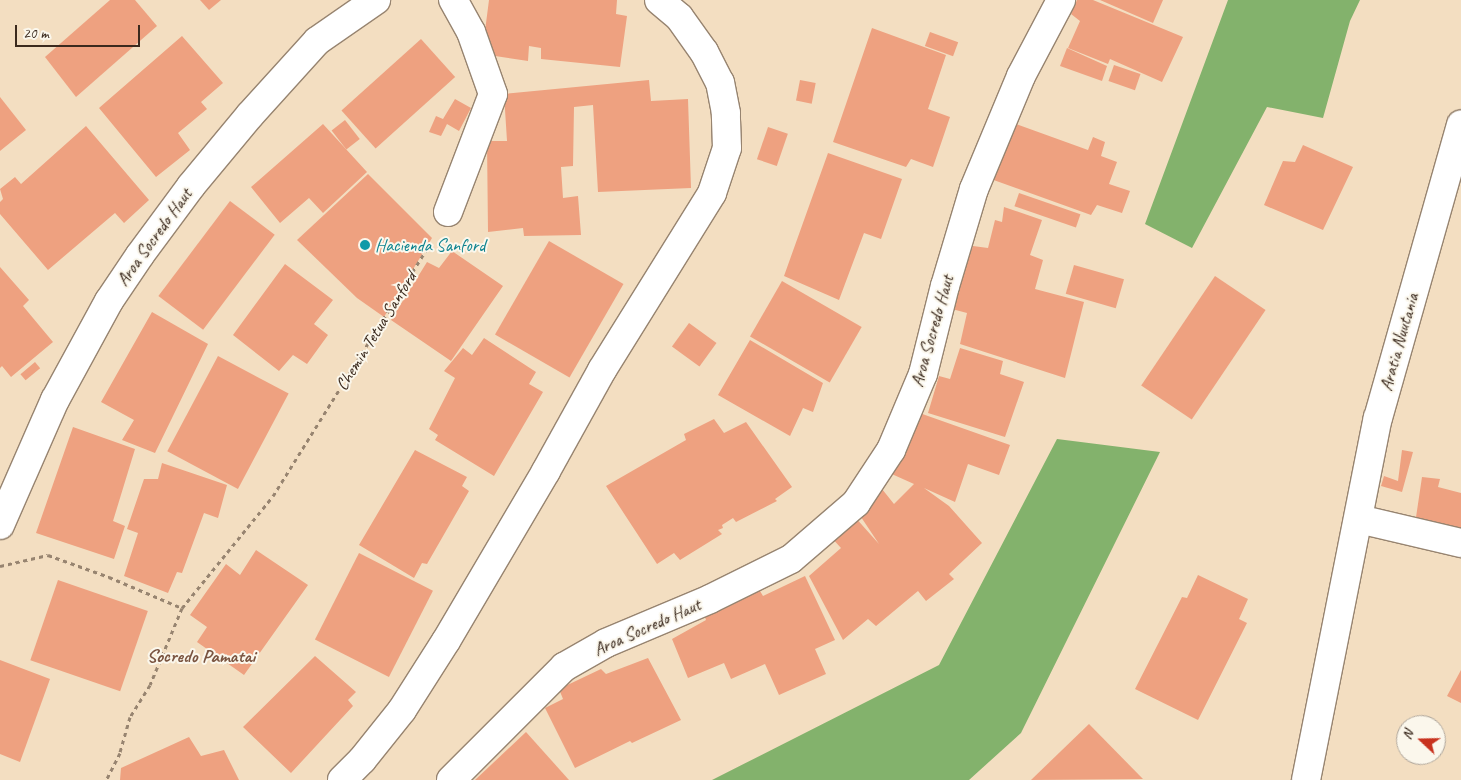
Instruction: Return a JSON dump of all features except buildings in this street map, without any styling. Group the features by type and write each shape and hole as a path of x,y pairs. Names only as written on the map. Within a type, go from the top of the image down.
{"street":[{"name":"Aroa Socredo Haut","path":"0,525 55,400 109,301 140,255 191,186 250,115 317,40 376,0"},
{"path":"448,212 493,94 471,32 453,0"},
{"name":"Aroa Socredo Haut","path":"451,780 564,667 606,643 710,599 791,559 856,504 891,450 923,374 945,286 974,189 1021,76 1061,0"},
{"path":"342,780 362,760 402,710 446,641 546,471 602,370 712,194 727,148 726,114 720,84 677,6"},
{"name":"Aratia Nuutania","path":"1306,780 1380,409 1455,168 1461,125"},
{"path":"1359,519 1461,543"}],"path":[{"name":"Chemin Tetua Sanford","path":"182,608 273,496 401,293 448,212"},
{"path":"0,566 48,555 109,577 182,608 150,685 130,717 120,753 106,780"}],"green space":[{"path":"1228,0 1360,0 1350,21 1323,118 1267,107 1192,248 1145,224"},
{"path":"1057,439 1160,452 1021,733 969,780 712,780 939,665"}],"place":[{"name":"Hacienda Sanford","path":"365,245"}],"district":[{"name":"Socredo Pamatai","path":"201,657"}]}
